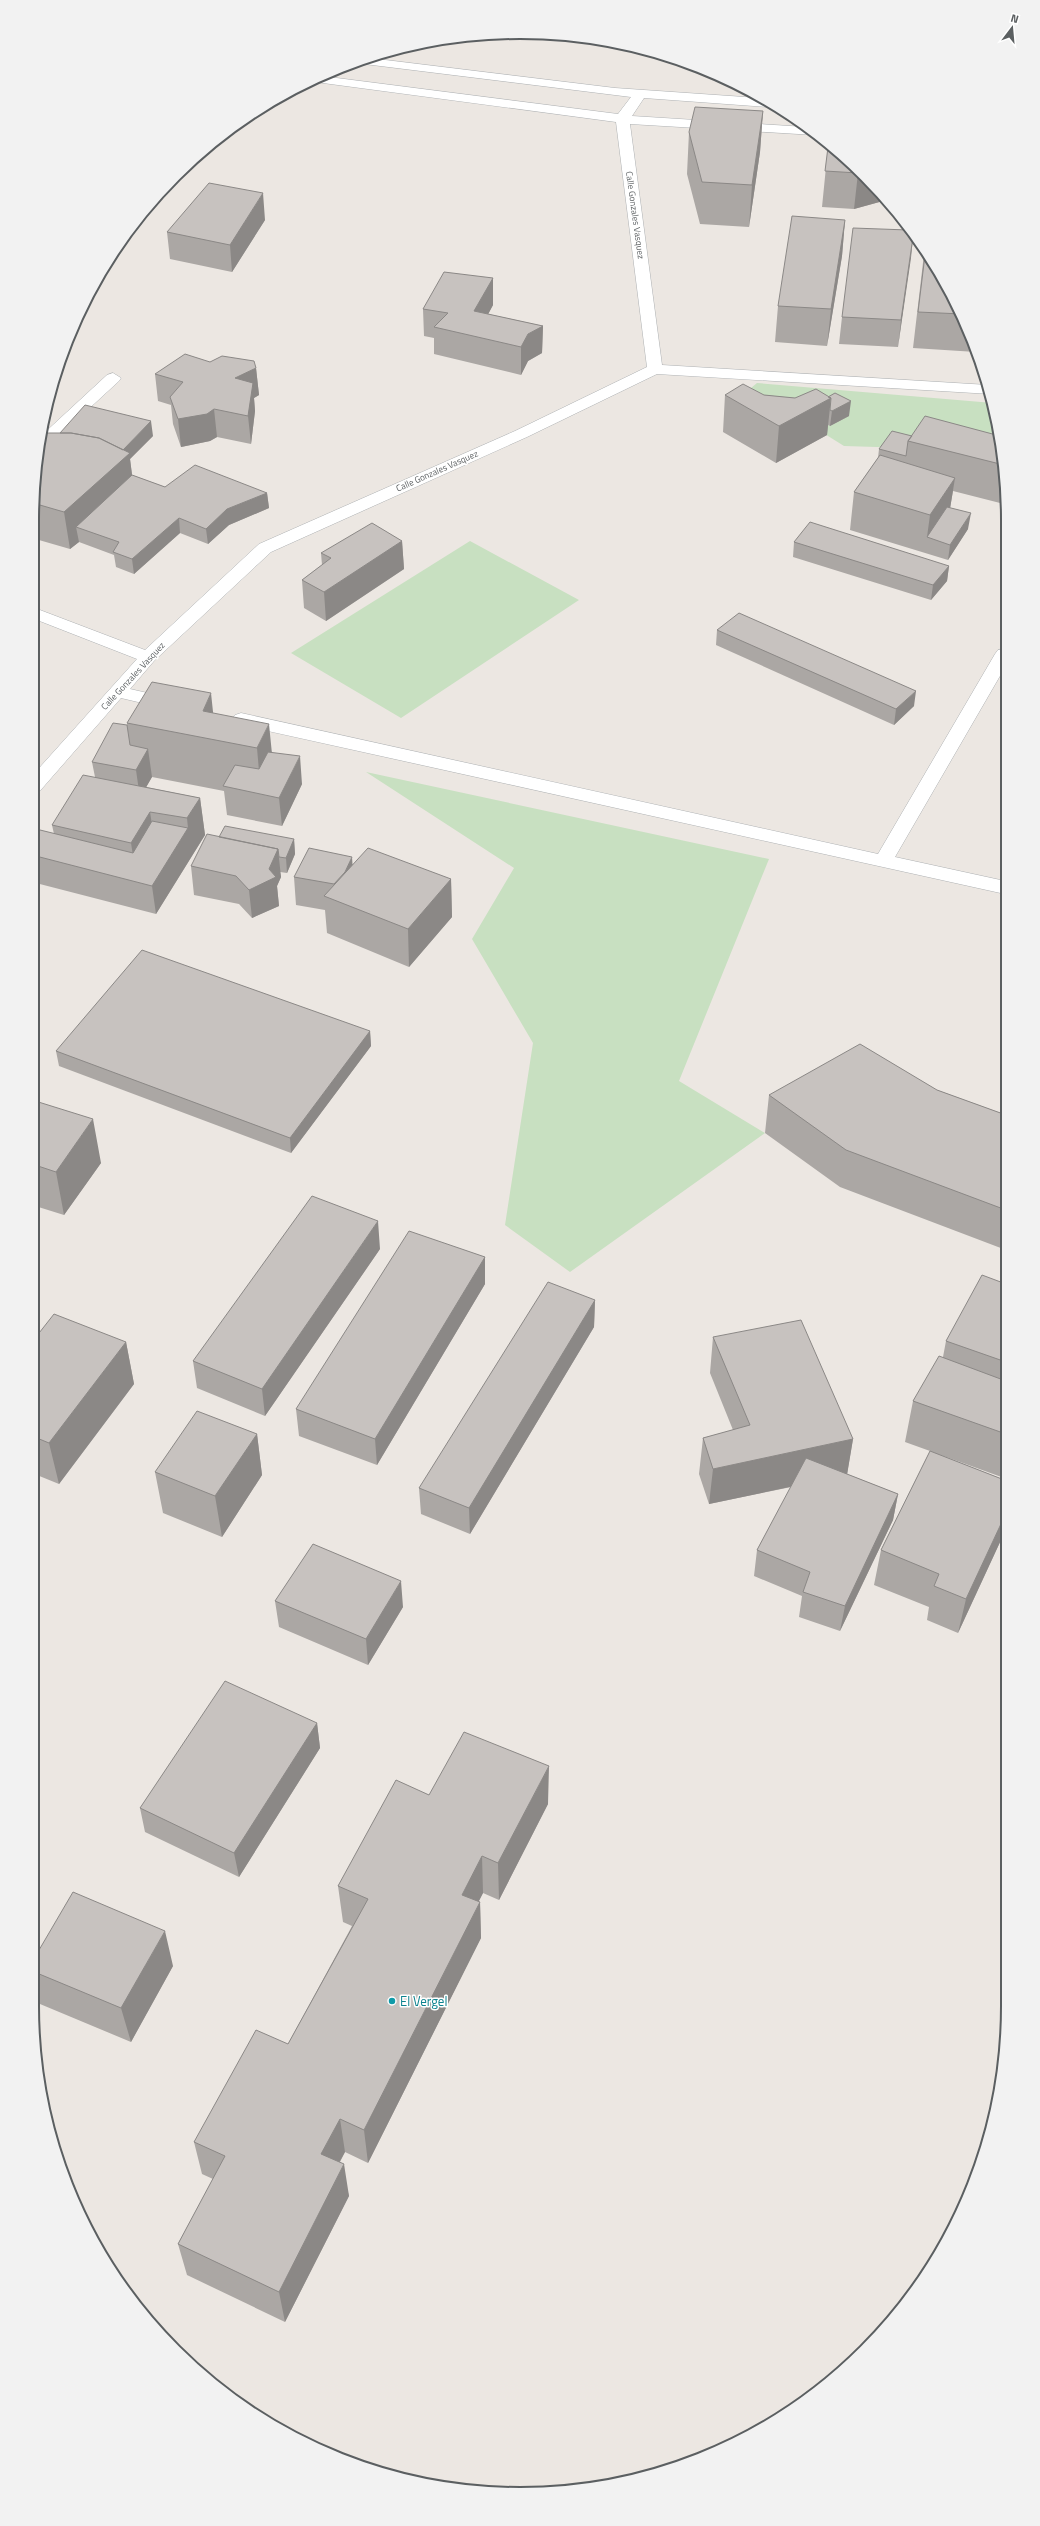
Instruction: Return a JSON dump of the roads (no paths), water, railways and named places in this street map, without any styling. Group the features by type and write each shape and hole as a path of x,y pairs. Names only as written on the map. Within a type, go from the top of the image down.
{"street":[{"path":"380,60 640,94 759,102"},
{"path":"359,84 369,64"},
{"path":"326,80 622,119 804,131"},
{"path":"622,119 640,94"},
{"name":"Calle Gonzales Vasquez","path":"39,780 148,657 264,548 521,434 655,369 622,119"},
{"path":"655,369 983,390"},
{"path":"46,440 113,378"},
{"path":"39,615 148,657"},
{"path":"883,862 1001,659"},
{"path":"118,692 188,707"},
{"path":"226,716 1001,887"}],"place":[{"name":"El Vergel","path":"392,2001"}]}
